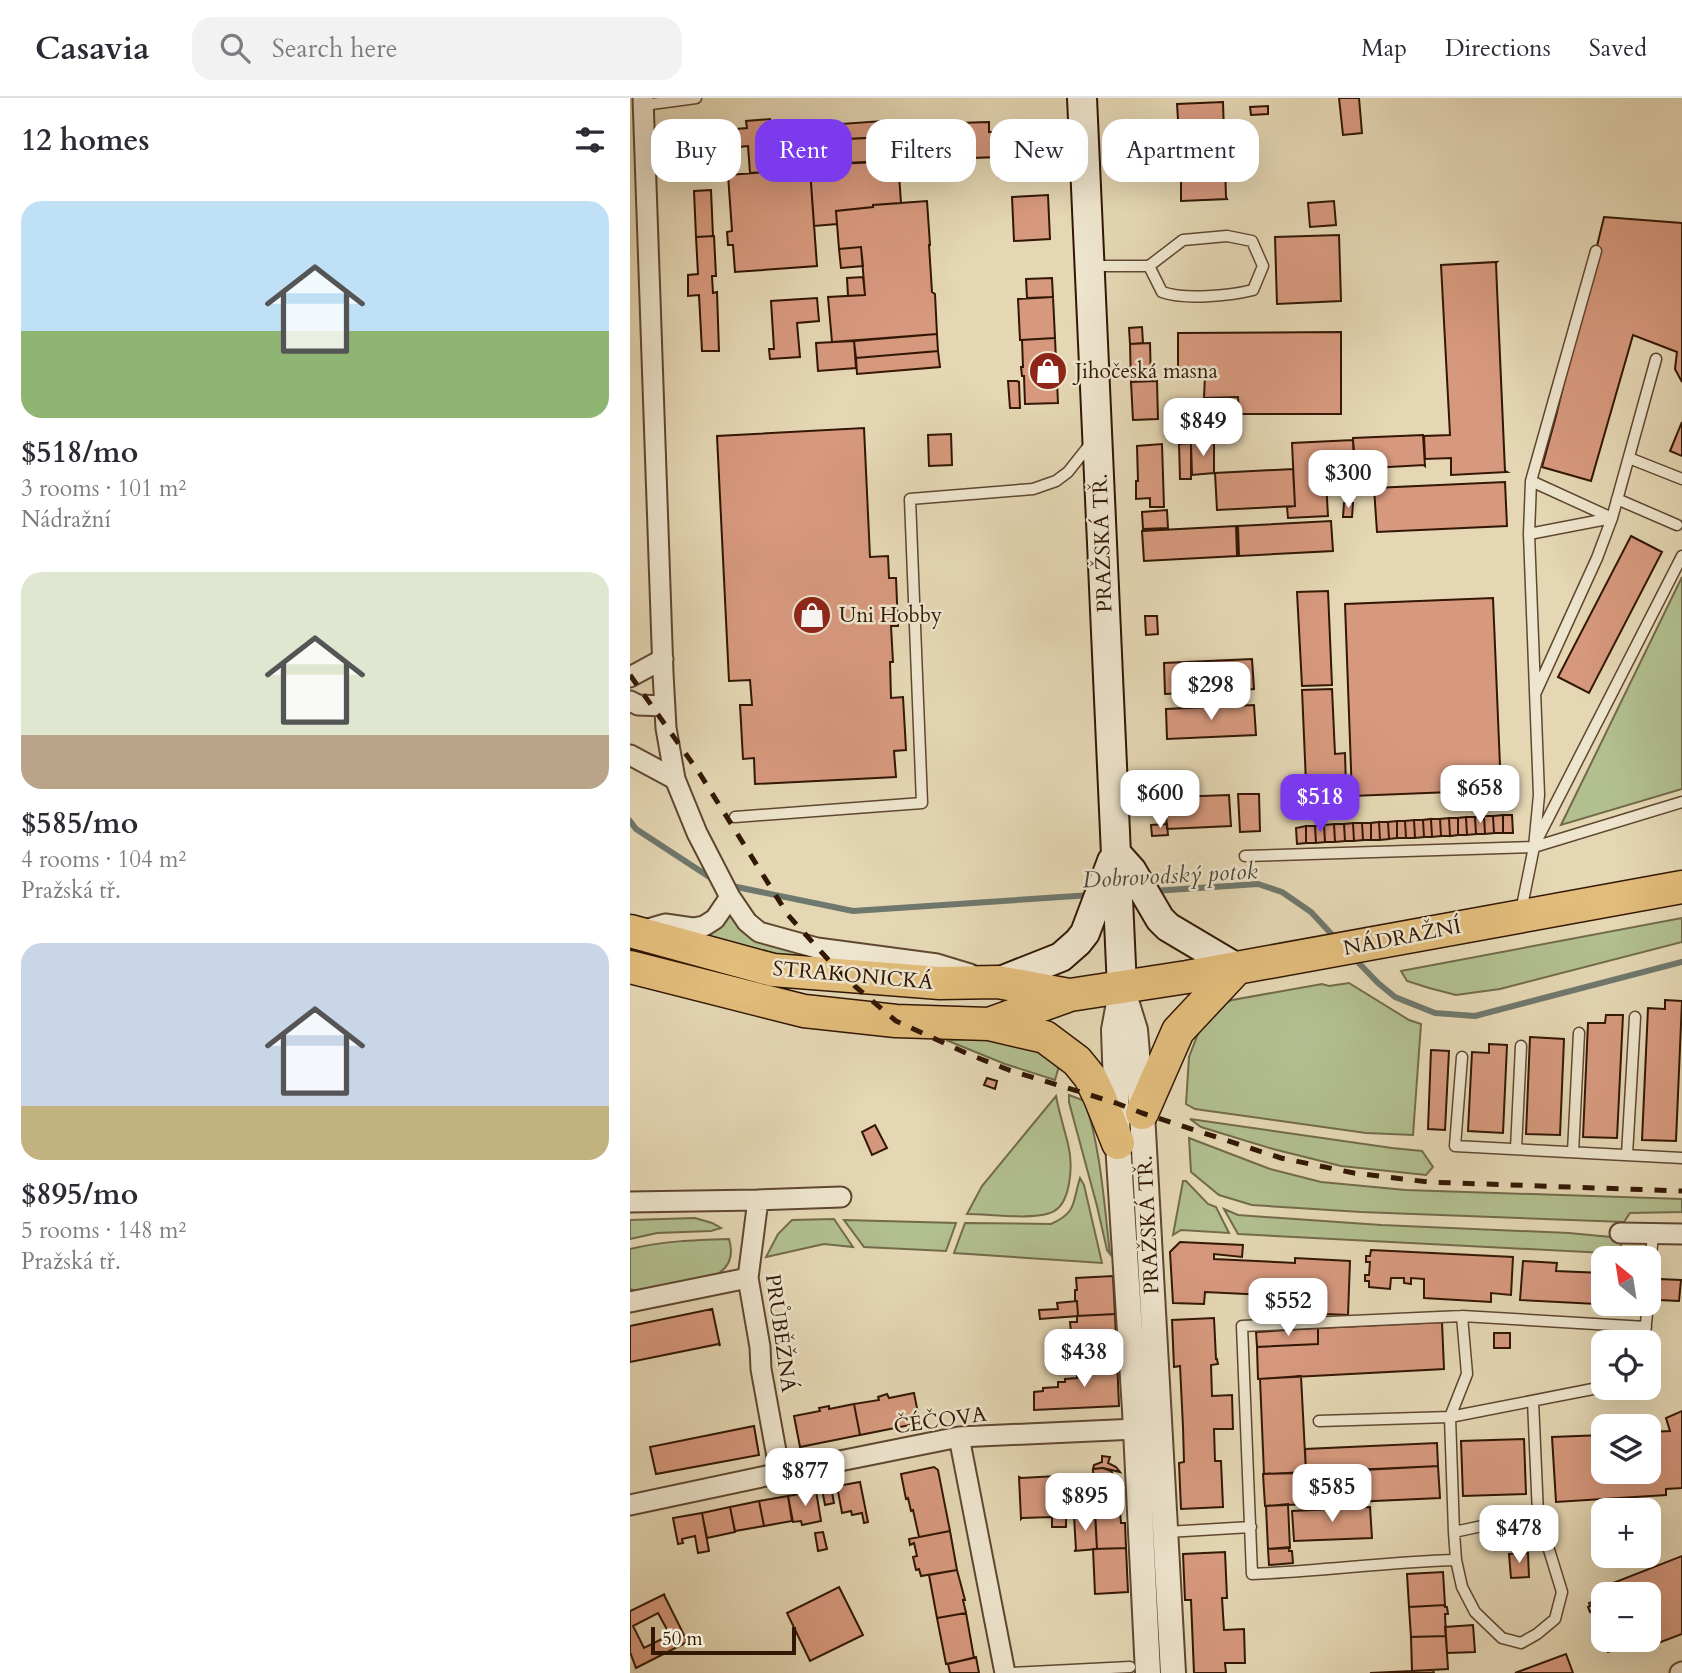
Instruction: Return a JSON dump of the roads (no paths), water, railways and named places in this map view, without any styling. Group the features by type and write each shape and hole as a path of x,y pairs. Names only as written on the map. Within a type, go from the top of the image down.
{"main road":[{"name":"PRAŽSKÁ TŘ.","path":"1082,98 1118,867 1106,908 1122,988"},
{"path":"1118,867 1168,928 1237,968 1178,1031 1142,1113"},
{"name":"NÁDRAŽNÍ","path":"1122,988 1682,887"},
{"path":"998,982 1061,957 1078,942 1106,908"},
{"name":"STRAKONICKÁ","path":"633,932 773,970 940,983 998,982 1070,995"},
{"name":"STRAKONICKÁ","path":"630,967 804,1012 896,1021 989,1024"},
{"path":"989,1024 1070,995 1122,988"},
{"path":"989,1024 1045,1037 1077,1061 1090,1077 1118,1143"}],"street":[{"path":"643,101 665,706 675,779 697,833 729,895 747,922 759,932 817,948 937,964 998,982"},
{"path":"630,677 663,659"},
{"path":"630,701 638,705 665,706"},
{"path":"630,755 675,779"},
{"path":"633,932 665,924 693,928 704,926 715,919 729,895"},
{"name":"PRAŽSKÁ TŘ.","path":"1122,988 1135,1030 1142,1113 1173,1673"},
{"name":"PRAŽSKÁ TŘ.","path":"1122,988 1114,1030 1118,1143 1136,1429 1139,1670"},
{"path":"630,1202 841,1197"},
{"name":"PRŮBĚŽNÁ","path":"758,1200 748,1278 780,1472"},
{"path":"1620,1233 1682,1234"},
{"path":"630,1302 748,1278"},
{"name":"ČÉČOVA","path":"630,1505 959,1437 1136,1429"},
{"path":"959,1437 1004,1673"}],"lane":[{"path":"643,101 696,98"},
{"path":"1090,266 1149,266 1183,240 1227,236 1252,242 1263,266 1252,290 1233,295 1172,296 1162,292 1149,266"},
{"path":"1520,915 1534,847 1539,795 1529,534 1531,481 1596,251"},
{"path":"1534,696 1597,558 1612,518 1656,359"},
{"path":"734,817 922,803 910,499 1033,489 1056,481 1068,472 1098,435"},
{"path":"1629,458 1682,479"},
{"path":"1531,481 1612,518"},
{"path":"1618,499 1677,525"},
{"path":"1529,534 1612,518"},
{"path":"1534,847 1682,556"},
{"path":"1245,856 1534,847 1682,802"},
{"path":"1627,1155 1635,1017"},
{"path":"1573,1152 1579,1033"},
{"path":"1516,1149 1521,1046"},
{"path":"1462,1057 1455,1146 1682,1158"},
{"path":"1652,1246 1653,1233"},
{"path":"1456,1560 1252,1574 1242,1326 1462,1316 1646,1327"},
{"path":"1462,1316 1467,1374 1450,1417 1456,1560 1462,1587 1475,1612 1502,1637 1521,1643 1555,1619 1562,1592 1538,1514 1533,1401"},
{"path":"1646,1330 1647,1316"},
{"path":"1319,1421 1450,1417 1591,1389"},
{"path":"1454,1532 1538,1514"},
{"path":"1166,1532 1251,1527"},
{"path":"1012,1673 1139,1670"}],"waterway":[{"name":"Dobrovodský potok","path":"630,821 636,829 714,880"},
{"name":"Dobrovodský potok","path":"1154,891 1258,884 1282,892 1311,912 1337,940"},
{"name":"Dobrovodský potok","path":"727,885 853,911 1091,895"},
{"name":"Dobrovodský potok","path":"1354,958 1395,997 1435,1013 1475,1016 1682,962"}],"railway":[{"path":"630,675 700,774 788,915 843,976 896,1021 1009,1070 1281,1158 1354,1173 1428,1182 1682,1191"}],"place":[{"name":"Jihočeská masna","path":"1048,371"},
{"name":"Uni Hobby","path":"812,615"}]}
